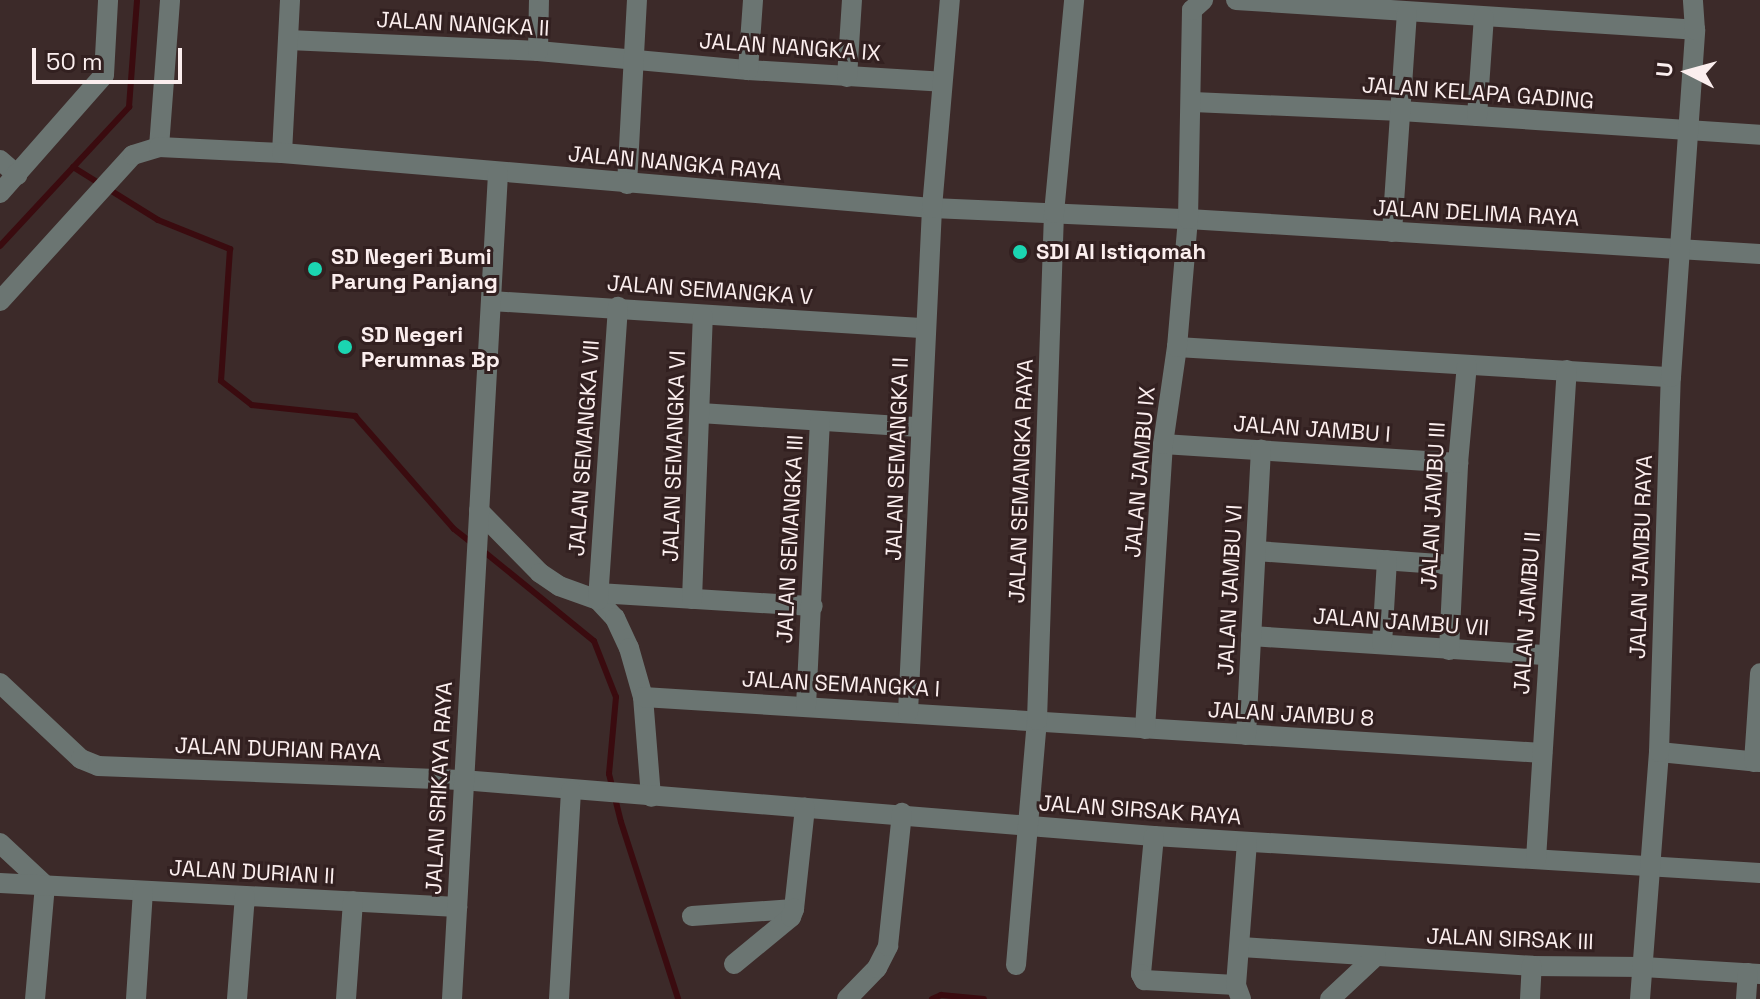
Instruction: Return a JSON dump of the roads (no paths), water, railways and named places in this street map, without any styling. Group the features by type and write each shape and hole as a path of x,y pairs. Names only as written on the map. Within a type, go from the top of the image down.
{"street":[{"path":"0,193 104,75 108,0"},
{"path":"0,301 133,155 159,147 170,0"},
{"path":"282,153 290,0"},
{"path":"538,51 539,0"},
{"path":"627,184 637,0"},
{"path":"748,70 753,0"},
{"path":"847,77 852,0"},
{"name":"JALAN SEMANGKA II","path":"908,712 918,570 919,427 932,208 950,0"},
{"name":"JALAN SEMANGKA RAYA","path":"1016,965 1037,720 1054,213 1074,0"},
{"name":"JALAN JAMBU IX","path":"1145,729 1163,444 1177,347 1188,219 1193,102 1192,10 1202,0"},
{"path":"1236,0 1695,30"},
{"name":"JALAN JAMBU RAYA","path":"1640,999 1659,752 1671,377 1695,30 1693,0"},
{"path":"1392,232 1407,13"},
{"path":"1477,116 1484,17"},
{"name":"JALAN NANGKA II","path":"288,40 538,51 635,59"},
{"name":"JALAN NANGKA IX","path":"635,59 748,70 942,82"},
{"name":"JALAN KELAPA GADING","path":"1193,102 1401,111 1760,135"},
{"name":"JALAN NANGKA RAYA","path":"159,147 282,153 932,208 1188,219"},
{"path":"0,160 17,175"},
{"path":"498,173 479,518 540,573 559,586 598,596 813,606"},
{"name":"JALAN DELIMA RAYA","path":"1188,219 1760,254"},
{"name":"JALAN SEMANGKA V","path":"491,301 925,328"},
{"name":"JALAN SEMANGKA VII","path":"598,596 618,307"},
{"name":"JALAN SEMANGKA VI","path":"692,599 703,316"},
{"path":"1177,347 1671,377"},
{"name":"JALAN JAMBU III","path":"1449,650 1458,463 1467,365"},
{"name":"JALAN JAMBU II","path":"1536,859 1567,370"},
{"path":"700,413 919,427"},
{"name":"JALAN SEMANGKA III","path":"806,706 820,422"},
{"name":"JALAN JAMBU I","path":"1163,444 1458,463"},
{"name":"JALAN JAMBU VI","path":"1246,735 1261,449"},
{"name":"JALAN SRIKAYA RAYA","path":"452,999 479,518"},
{"path":"1256,551 1453,565"},
{"path":"1382,644 1387,560"},
{"path":"598,596 623,632 643,697 651,797"},
{"name":"JALAN JAMBU VII","path":"1251,636 1548,655"},
{"path":"1659,752 1757,762 1760,673"},
{"name":"JALAN DURIAN RAYA","path":"0,683 81,759 98,766 462,780 627,795"},
{"name":"JALAN SEMANGKA I","path":"643,697 1037,720"},
{"name":"JALAN JAMBU 8","path":"1037,720 1542,753"},
{"path":"559,999 578,790"},
{"name":"JALAN SIRSAK RAYA","path":"627,795 902,813 1154,836 1760,873"},
{"path":"734,964 791,917 805,808"},
{"path":"847,999 877,968 888,946 902,813"},
{"path":"1154,836 1141,974 1144,980 1239,992 1247,842"},
{"path":"0,843 45,885 35,999"},
{"name":"JALAN DURIAN II","path":"0,883 457,907"},
{"path":"136,999 143,891"},
{"path":"237,999 245,896"},
{"path":"346,999 353,901"},
{"path":"692,916 794,909"},
{"name":"JALAN SIRSAK III","path":"1241,947 1532,966 1643,967 1754,974"},
{"path":"1330,999 1376,956"},
{"path":"1530,999 1532,966"},
{"path":"1746,999 1754,974"}],"waterway":[{"path":"0,246 129,107 137,0"},
{"path":"73,167 158,220 230,249 221,381 252,405 355,416 454,529 473,544"},
{"path":"482,550 594,641 616,697 609,774 621,822 678,999"},
{"path":"932,999 941,995 984,999"}],"place":[{"name":"SDI Al Istiqomah","path":"1020,252"},
{"name":"SD Negeri Bumi Parung Panjang","path":"315,269"},
{"name":"SD Negeri Perumnas Bp","path":"345,347"}]}
